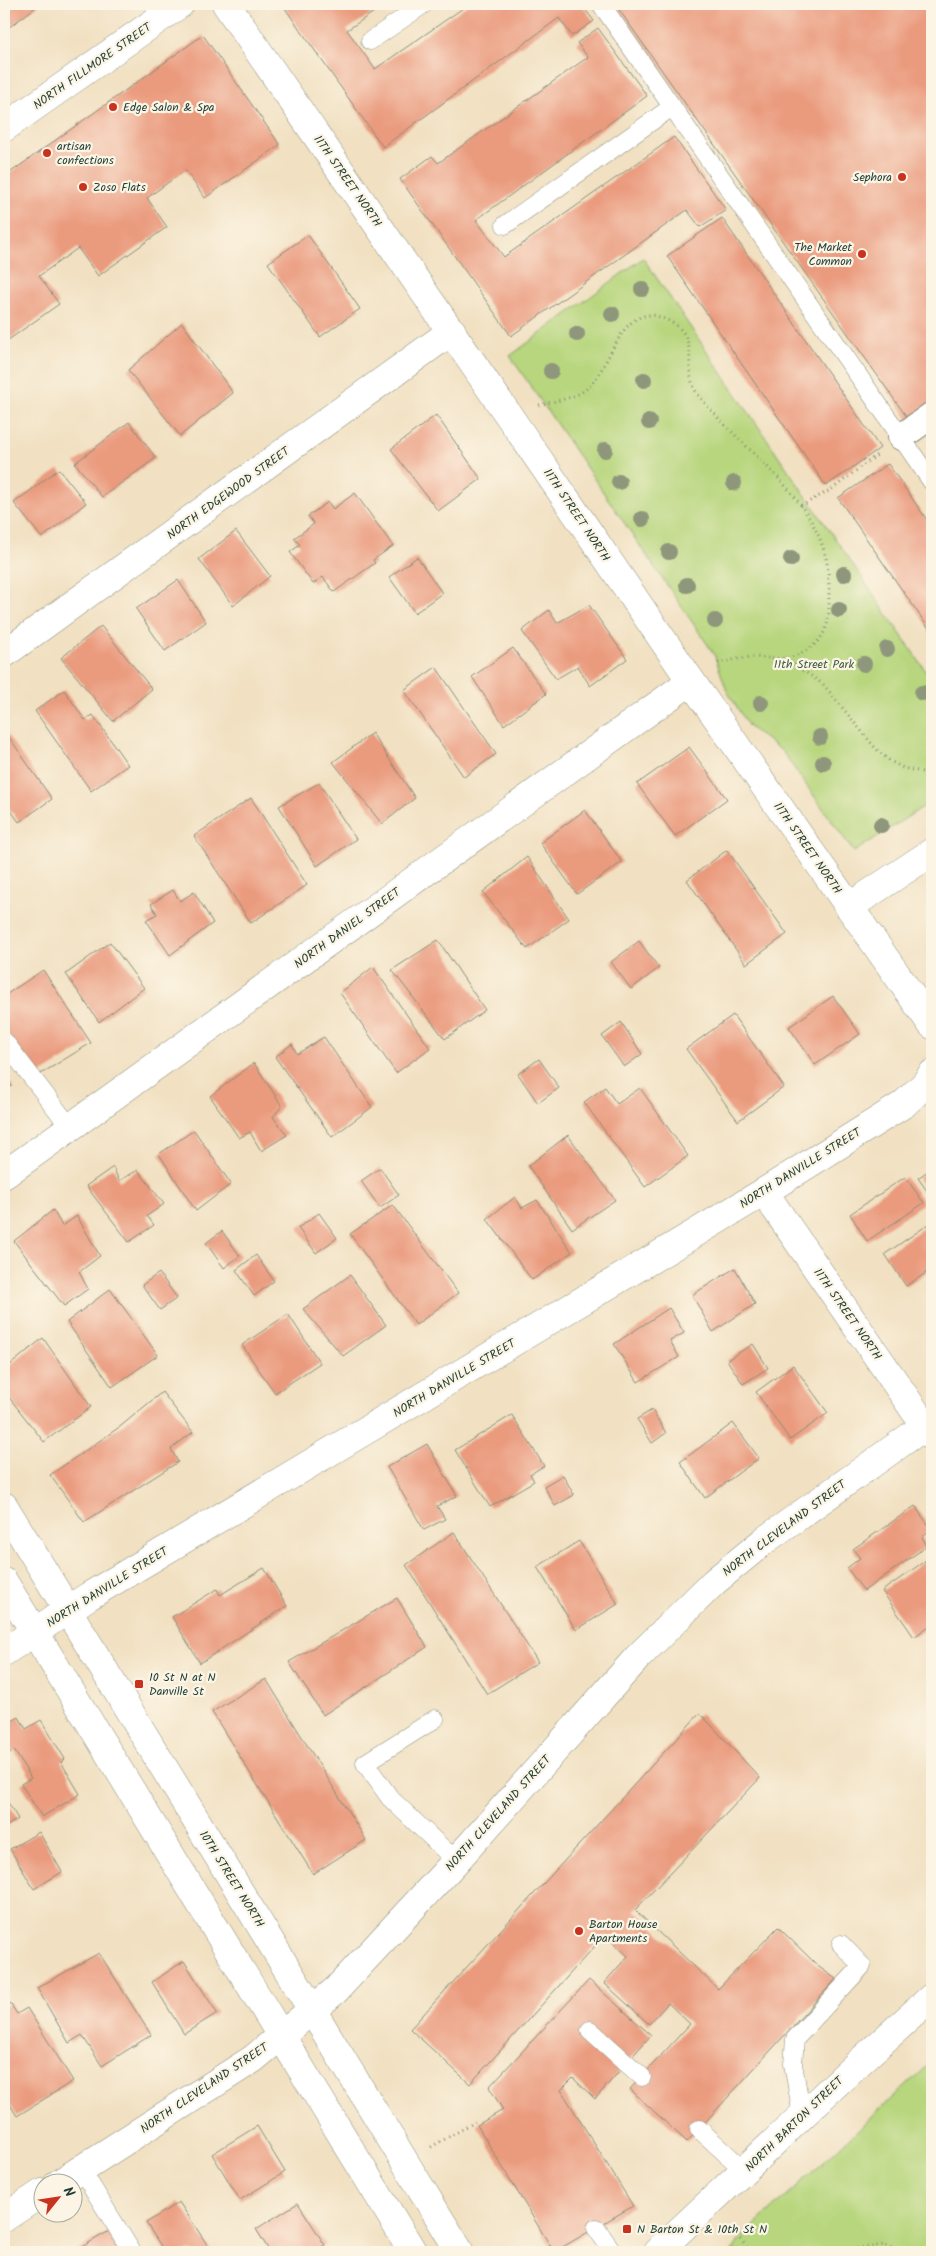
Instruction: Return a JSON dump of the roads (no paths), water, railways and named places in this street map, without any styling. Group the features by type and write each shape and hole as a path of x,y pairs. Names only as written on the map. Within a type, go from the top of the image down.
{"street":[{"name":"NORTH FILLMORE STREET","path":"4,128 180,4"},
{"name":"11TH STREET NORTH","path":"226,4 691,681 932,1025"},
{"name":"NORTH EDGEWOOD STREET","path":"4,654 452,332"},
{"path":"900,437 932,415"},
{"name":"NORTH DANIEL STREET","path":"4,1175 691,681"},
{"path":"849,907 932,852"},
{"name":"NORTH DANVILLE STREET","path":"4,1652 67,1610 764,1192 904,1104 924,1085 932,1074"},
{"name":"11TH STREET NORTH","path":"764,1192 929,1431"},
{"name":"NORTH CLEVELAND STREET","path":"73,2174 253,2059 336,1990 456,1861 637,1658 714,1582 765,1540 929,1431"},
{"name":"10TH STREET NORTH","path":"4,1506 460,2252"},
{"path":"4,1582 413,2252"},
{"name":"NORTH BARTON STREET","path":"657,2252 745,2171 802,2115 932,1997"},
{"path":"4,2218 32,2200"}],"lane":[{"path":"370,40 424,4"},
{"path":"601,4 932,482"},
{"path":"505,225 672,107"},
{"path":"4,1041 70,1127"},
{"path":"435,1719 365,1763 390,1798 456,1861"},
{"path":"802,2115 793,2064 795,2039 862,1966 841,1944"},
{"path":"590,2030 642,2077"},
{"path":"699,2129 745,2171"},
{"path":"81,2169 132,2252"},
{"path":"596,2228 613,2252"}],"place":[{"name":"Edge Salon & Spa","path":"113,107"},
{"name":"artisan confections","path":"47,153"},
{"name":"Sephora","path":"902,177"},
{"name":"Zoso Flats","path":"83,187"},
{"name":"The Market Common","path":"862,254"},
{"name":"10 St N at N Danville St","path":"139,1684"},
{"name":"Barton House Apartments","path":"579,1931"},
{"name":"N Barton St & 10th St N","path":"627,2229"}],"park label":[{"name":"11th Street Park","path":"814,664"}]}
